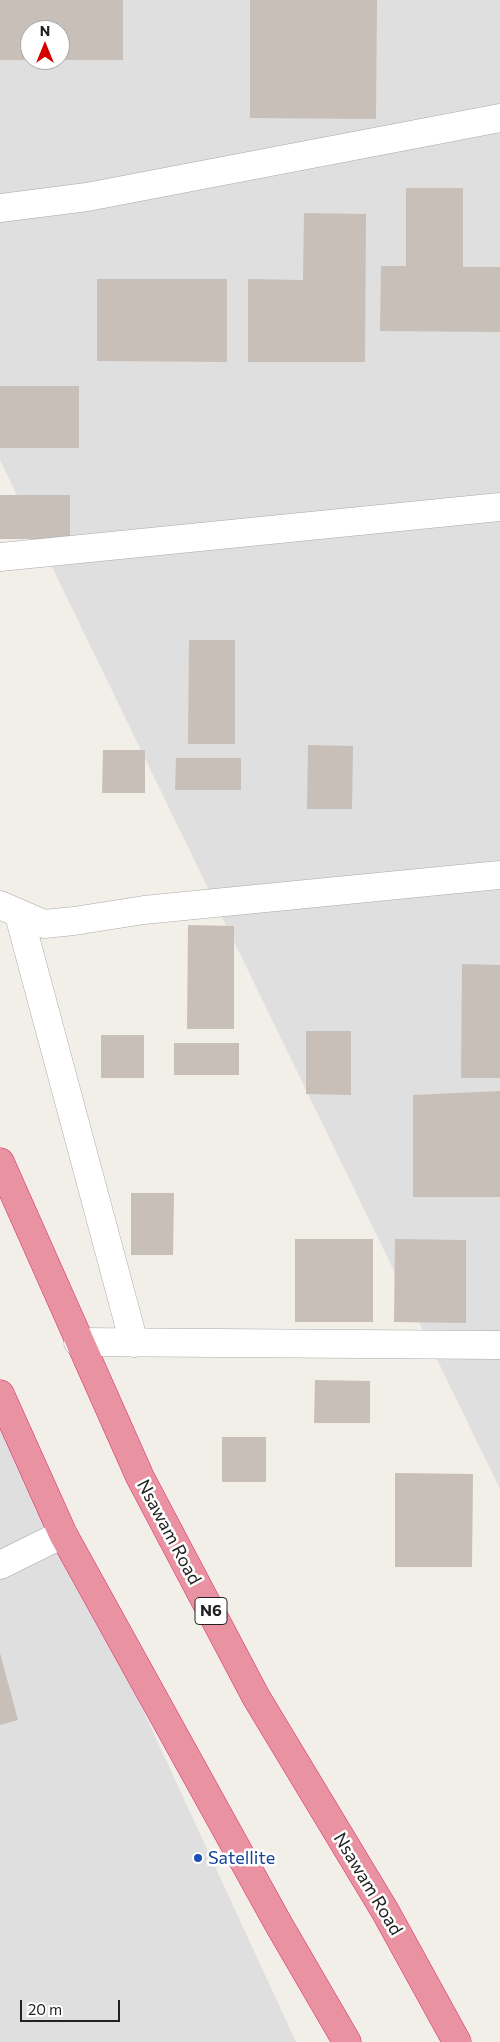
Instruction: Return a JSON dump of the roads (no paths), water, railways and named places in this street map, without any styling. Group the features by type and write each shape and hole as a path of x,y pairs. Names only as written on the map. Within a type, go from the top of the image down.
{"highway":[{"name":"Nsawam Road","path":"0,1162 78,1342 140,1477 256,1698 385,1911 457,2042"},
{"path":"0,1394 63,1534 278,1925 347,2042"}],"street":[{"path":"0,208 87,196 500,118"},
{"path":"0,557 500,507"},
{"path":"9,910 44,924 144,910 500,875"},
{"path":"9,910 134,1342"},
{"path":"78,1342 500,1345"},
{"path":"0,1565 63,1534"}],"place":[{"name":"Satellite","path":"198,1858"}]}
